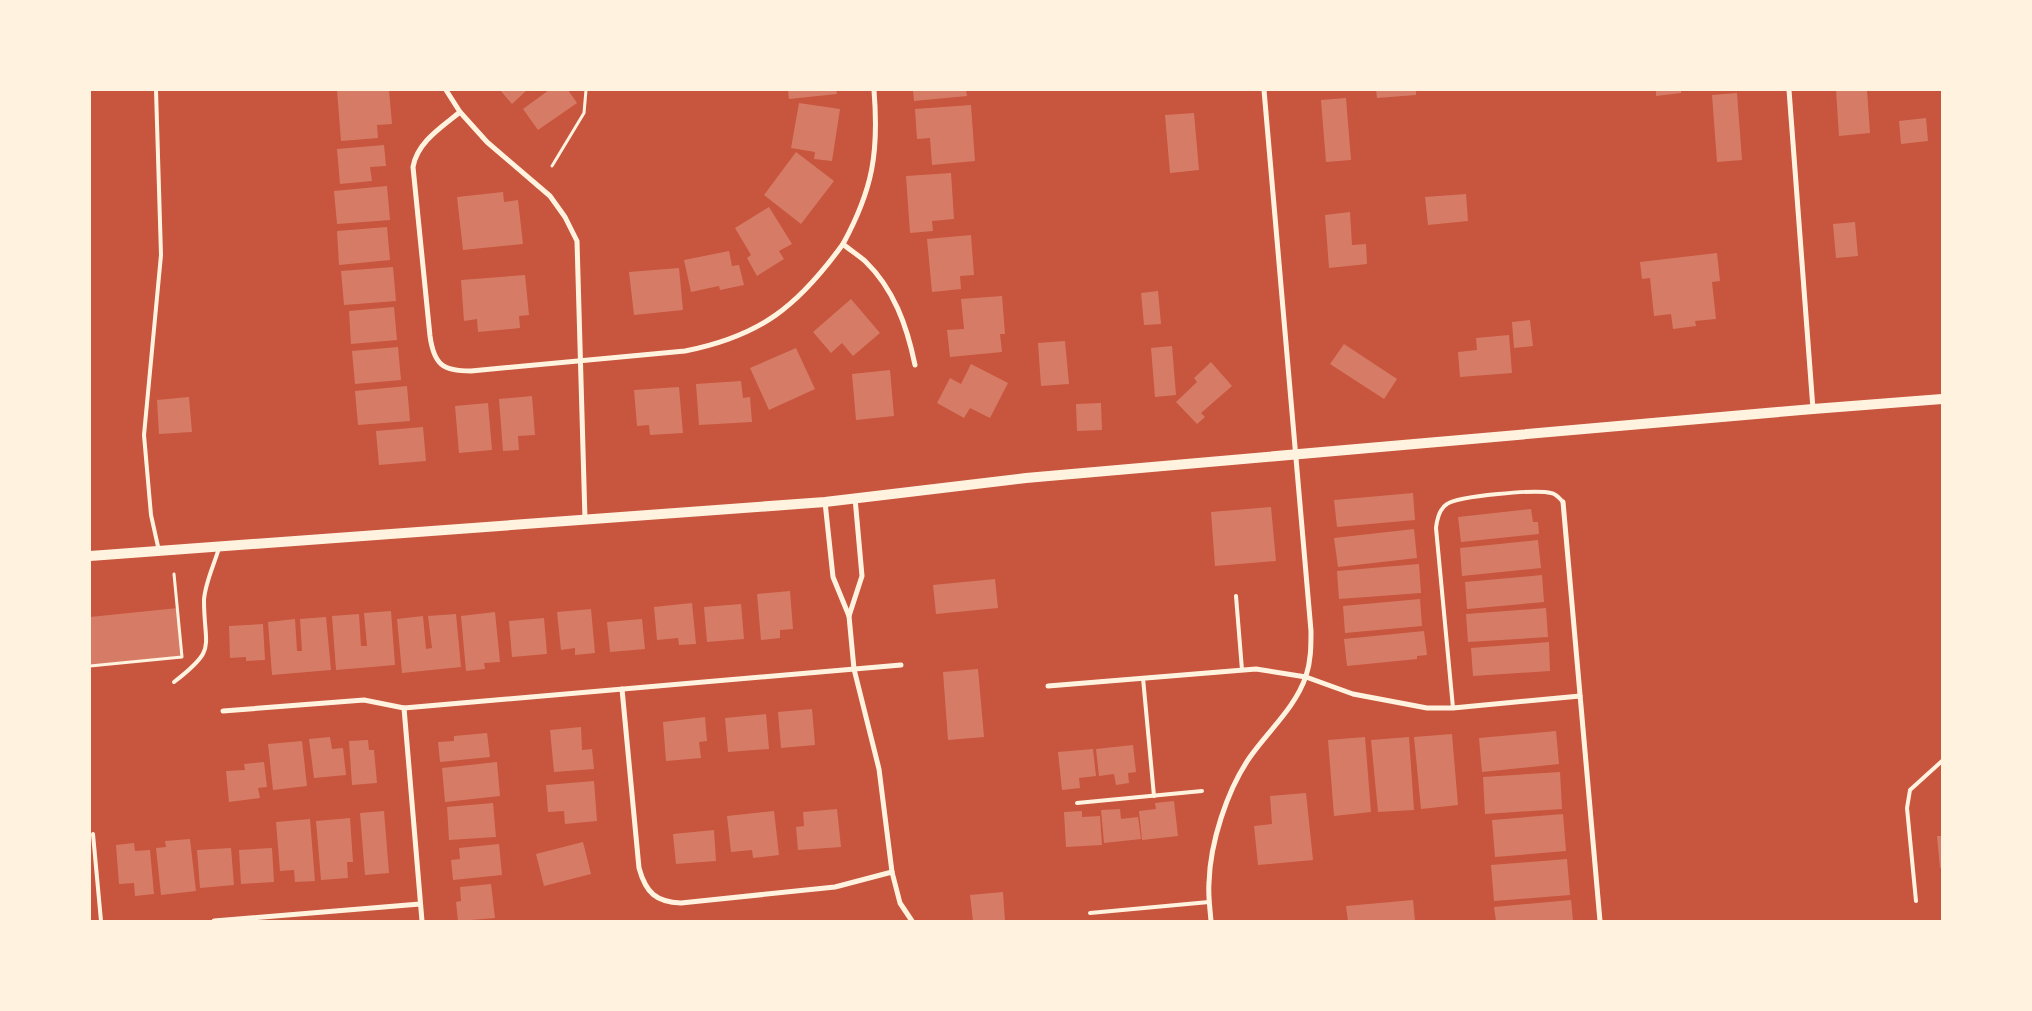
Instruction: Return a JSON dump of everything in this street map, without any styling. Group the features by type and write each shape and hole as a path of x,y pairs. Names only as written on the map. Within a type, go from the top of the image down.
{"main road":[{"path":"90,556 825,502 1026,478 1296,456 1813,408 1942,399"}],"street":[{"path":"446,90 460,112 488,142 550,196 565,217 577,241 585,519"},
{"path":"460,112 426,142 419,152 413,167 433,352 438,362 444,367 454,371 471,371 685,351 727,341 768,321 791,305 821,274 843,244 864,200 873,168 876,138 874,90"},
{"path":"1211,921 1209,884 1211,862 1230,793 1250,758 1286,713 1306,677 1311,656 1311,630 1264,90"},
{"path":"1789,90 1813,408"},
{"path":"843,244 865,260 885,285 901,312 910,336 915,365"},
{"path":"849,616 862,576 855,498"},
{"path":"825,502 833,577 849,616 854,669 879,769 892,872 900,903 912,921"},
{"path":"1563,502 1600,921"},
{"path":"223,711 364,700 404,708 900,664"},
{"path":"1048,686 1256,669 1306,677 1353,694 1427,708 1453,708 1580,696"},
{"path":"622,688 639,868 648,890 657,898 666,902 681,903 808,891 834,887 892,872"},
{"path":"404,708 422,921"},
{"path":"214,921 420,904"}],"lane":[{"path":"156,90 161,255 144,435 151,515 159,551"},
{"path":"1453,708 1436,528 1440,514 1448,503 1472,497 1544,491 1557,495 1563,502"},
{"path":"174,682 194,666 205,653 207,640 204,599 209,577 220,546"},
{"path":"1236,596 1242,670"},
{"path":"1143,678 1154,796"},
{"path":"1916,901 1906,808 1910,790 1942,761"},
{"path":"1077,803 1202,791"},
{"path":"93,834 101,921"},
{"path":"1090,913 1209,902"}],"path":[{"path":"552,166 584,113 586,90"},
{"path":"90,666 182,657 174,574"}],"building":[{"path":"337,90 389,90 392,124 377,125 378,138 341,141"},
{"path":"500,90 527,90 512,104"},
{"path":"549,90 568,90 577,103 538,130 523,109"},
{"path":"788,90 836,90 837,94 789,99"},
{"path":"913,90 966,90 967,96 914,101"},
{"path":"1376,90 1416,90 1416,95 1377,98"},
{"path":"1656,90 1681,90 1681,93 1656,96"},
{"path":"1836,90 1867,90 1870,133 1839,136"},
{"path":"1737,93 1742,160 1717,162 1712,95"},
{"path":"1346,98 1351,160 1326,162 1321,100"},
{"path":"799,103 840,109 832,161 814,159 815,152 791,148"},
{"path":"971,105 975,161 932,165 930,138 917,139 915,109"},
{"path":"1194,113 1199,170 1170,173 1165,115"},
{"path":"1926,118 1928,141 1901,144 1899,121"},
{"path":"384,145 386,166 370,167 372,181 340,184 337,149"},
{"path":"796,152 834,181 801,224 764,195"},
{"path":"951,173 954,219 932,221 933,231 910,233 906,176"},
{"path":"387,186 390,220 337,224 334,191"},
{"path":"503,192 504,202 518,200 523,244 463,250 457,197"},
{"path":"1466,194 1468,221 1428,225 1425,197"},
{"path":"769,207 792,244 779,251 784,259 757,276 747,258 751,255 735,228"},
{"path":"1350,212 1352,245 1366,244 1367,264 1329,268 1325,215"},
{"path":"1855,222 1858,256 1836,258 1833,224"},
{"path":"387,227 390,260 339,265 337,231"},
{"path":"971,235 974,275 960,276 961,289 932,292 927,239"},
{"path":"729,251 732,266 739,265 744,285 720,290 719,286 691,292 684,260"},
{"path":"1717,253 1720,281 1712,282 1716,319 1695,321 1696,326 1673,329 1671,314 1654,316 1650,278 1642,279 1640,262"},
{"path":"393,267 396,301 344,305 341,271"},
{"path":"679,268 683,310 634,315 629,272"},
{"path":"525,275 529,315 519,316 520,328 478,332 477,319 464,321 461,280"},
{"path":"1158,291 1161,324 1144,325 1141,293"},
{"path":"1002,296 1005,334 1000,334 1002,352 950,357 947,330 964,329 961,299"},
{"path":"851,299 880,333 853,356 842,343 831,353 813,332"},
{"path":"394,307 397,340 351,344 349,311"},
{"path":"1530,320 1533,346 1514,348 1512,322"},
{"path":"1509,335 1512,373 1460,377 1458,352 1477,350 1476,338"},
{"path":"1065,341 1069,384 1041,386 1038,343"},
{"path":"1344,344 1397,379 1384,399 1330,364"},
{"path":"1172,346 1176,395 1155,397 1151,348"},
{"path":"398,347 401,380 355,384 352,351"},
{"path":"796,348 815,389 769,410 750,368"},
{"path":"1211,362 1232,386 1201,413 1205,417 1197,424 1176,402 1197,382 1194,378"},
{"path":"971,364 1008,383 990,418 970,408 964,418 937,403 950,378 961,384"},
{"path":"890,370 894,416 856,420 852,374"},
{"path":"741,381 743,398 750,397 752,422 699,425 696,384"},
{"path":"407,386 410,421 358,425 355,391"},
{"path":"679,387 683,433 650,435 649,425 637,426 634,390"},
{"path":"532,396 535,435 518,436 519,450 503,451 499,399"},
{"path":"189,397 192,432 159,434 157,400"},
{"path":"488,403 492,450 459,453 455,406"},
{"path":"1101,403 1102,430 1077,431 1076,404"},
{"path":"423,427 426,461 379,465 376,431"},
{"path":"1413,493 1415,520 1337,527 1334,500"},
{"path":"1271,507 1276,561 1215,566 1211,512"},
{"path":"1531,509 1533,522 1538,522 1539,534 1461,542 1458,517"},
{"path":"1414,529 1417,558 1338,567 1334,538"},
{"path":"1538,540 1541,568 1462,576 1460,548"},
{"path":"1419,564 1421,593 1339,599 1337,571"},
{"path":"1542,575 1544,602 1467,609 1465,582"},
{"path":"995,579 998,608 936,614 933,585"},
{"path":"790,591 793,629 780,630 780,638 761,640 757,594"},
{"path":"1420,599 1422,626 1345,633 1343,606"},
{"path":"692,603 696,644 679,645 678,638 657,640 654,607"},
{"path":"741,604 744,639 707,642 704,607"},
{"path":"178,608 182,656 90,665 90,617"},
{"path":"1546,608 1548,637 1468,642 1466,614"},
{"path":"591,609 595,653 575,655 575,648 561,650 557,612"},
{"path":"391,611 395,665 336,670 332,616 359,614 361,646 367,646 364,613"},
{"path":"495,612 500,662 484,663 485,669 466,671 461,616"},
{"path":"456,614 461,667 402,673 397,619 423,616 426,649 432,648 428,616"},
{"path":"326,617 331,670 272,675 268,622 295,619 297,651 302,651 300,619"},
{"path":"544,618 547,654 512,657 509,621"},
{"path":"642,619 645,649 610,652 607,622"},
{"path":"263,624 265,660 246,661 246,657 230,658 229,626"},
{"path":"1424,631 1427,655 1417,656 1417,659 1347,666 1344,639"},
{"path":"1549,642 1550,671 1473,676 1471,648"},
{"path":"978,669 984,737 948,740 943,672"},
{"path":"812,709 815,745 781,748 778,712"},
{"path":"766,714 769,749 728,752 725,718"},
{"path":"705,717 707,741 699,742 701,758 666,761 663,722"},
{"path":"581,727 582,750 592,749 594,769 554,772 550,730"},
{"path":"1556,731 1559,764 1482,772 1479,738"},
{"path":"487,733 490,757 440,762 438,742 454,741 454,736"},
{"path":"1452,734 1458,805 1421,809 1414,737"},
{"path":"330,737 332,749 343,748 346,775 314,778 309,739"},
{"path":"1365,737 1371,812 1334,816 1328,740"},
{"path":"1409,737 1414,810 1378,812 1371,740"},
{"path":"368,740 369,750 374,750 377,783 352,785 349,741"},
{"path":"302,741 307,786 273,790 268,744"},
{"path":"1133,745 1136,772 1128,773 1129,783 1116,785 1114,774 1099,776 1096,749"},
{"path":"1093,749 1096,776 1079,778 1080,788 1062,790 1058,752"},
{"path":"264,762 267,787 258,788 260,798 229,802 226,771 245,770 244,764"},
{"path":"497,762 500,796 445,802 442,768"},
{"path":"1560,772 1562,809 1485,814 1483,777"},
{"path":"594,781 597,821 565,824 564,811 548,812 546,785"},
{"path":"1306,793 1313,860 1258,865 1254,826 1272,824 1270,796"},
{"path":"1174,801 1178,836 1142,840 1139,811 1156,809 1155,803"},
{"path":"493,803 496,837 449,840 447,807"},
{"path":"837,809 841,847 798,850 796,827 804,826 803,812"},
{"path":"1120,809 1121,819 1138,817 1141,839 1104,843 1101,810"},
{"path":"384,811 389,873 365,875 360,813"},
{"path":"774,811 779,855 753,858 752,850 731,852 727,816"},
{"path":"1082,811 1082,817 1100,816 1102,845 1066,847 1064,812"},
{"path":"1563,814 1566,851 1495,857 1492,820"},
{"path":"350,818 353,862 347,862 348,878 321,880 316,821"},
{"path":"310,819 315,881 295,882 294,870 280,871 276,822"},
{"path":"714,830 716,861 676,864 673,834"},
{"path":"1937,836 1942,836 1942,868 1940,868"},
{"path":"190,839 196,891 161,895 156,848 166,847 165,841"},
{"path":"583,842 591,874 544,886 536,854"},
{"path":"134,843 135,851 150,850 154,894 135,896 134,883 119,884 116,845"},
{"path":"499,844 502,875 453,880 451,860 460,859 459,848"},
{"path":"231,848 234,885 200,888 197,850"},
{"path":"272,848 274,882 241,884 239,850"},
{"path":"1567,859 1570,895 1494,901 1491,865"},
{"path":"491,884 495,918 458,921 456,902 461,901 460,887"},
{"path":"1003,892 1005,921 973,921 970,895"},
{"path":"1413,900 1415,921 1348,921 1346,906"},
{"path":"1571,900 1573,921 1496,921 1494,907"}]}
